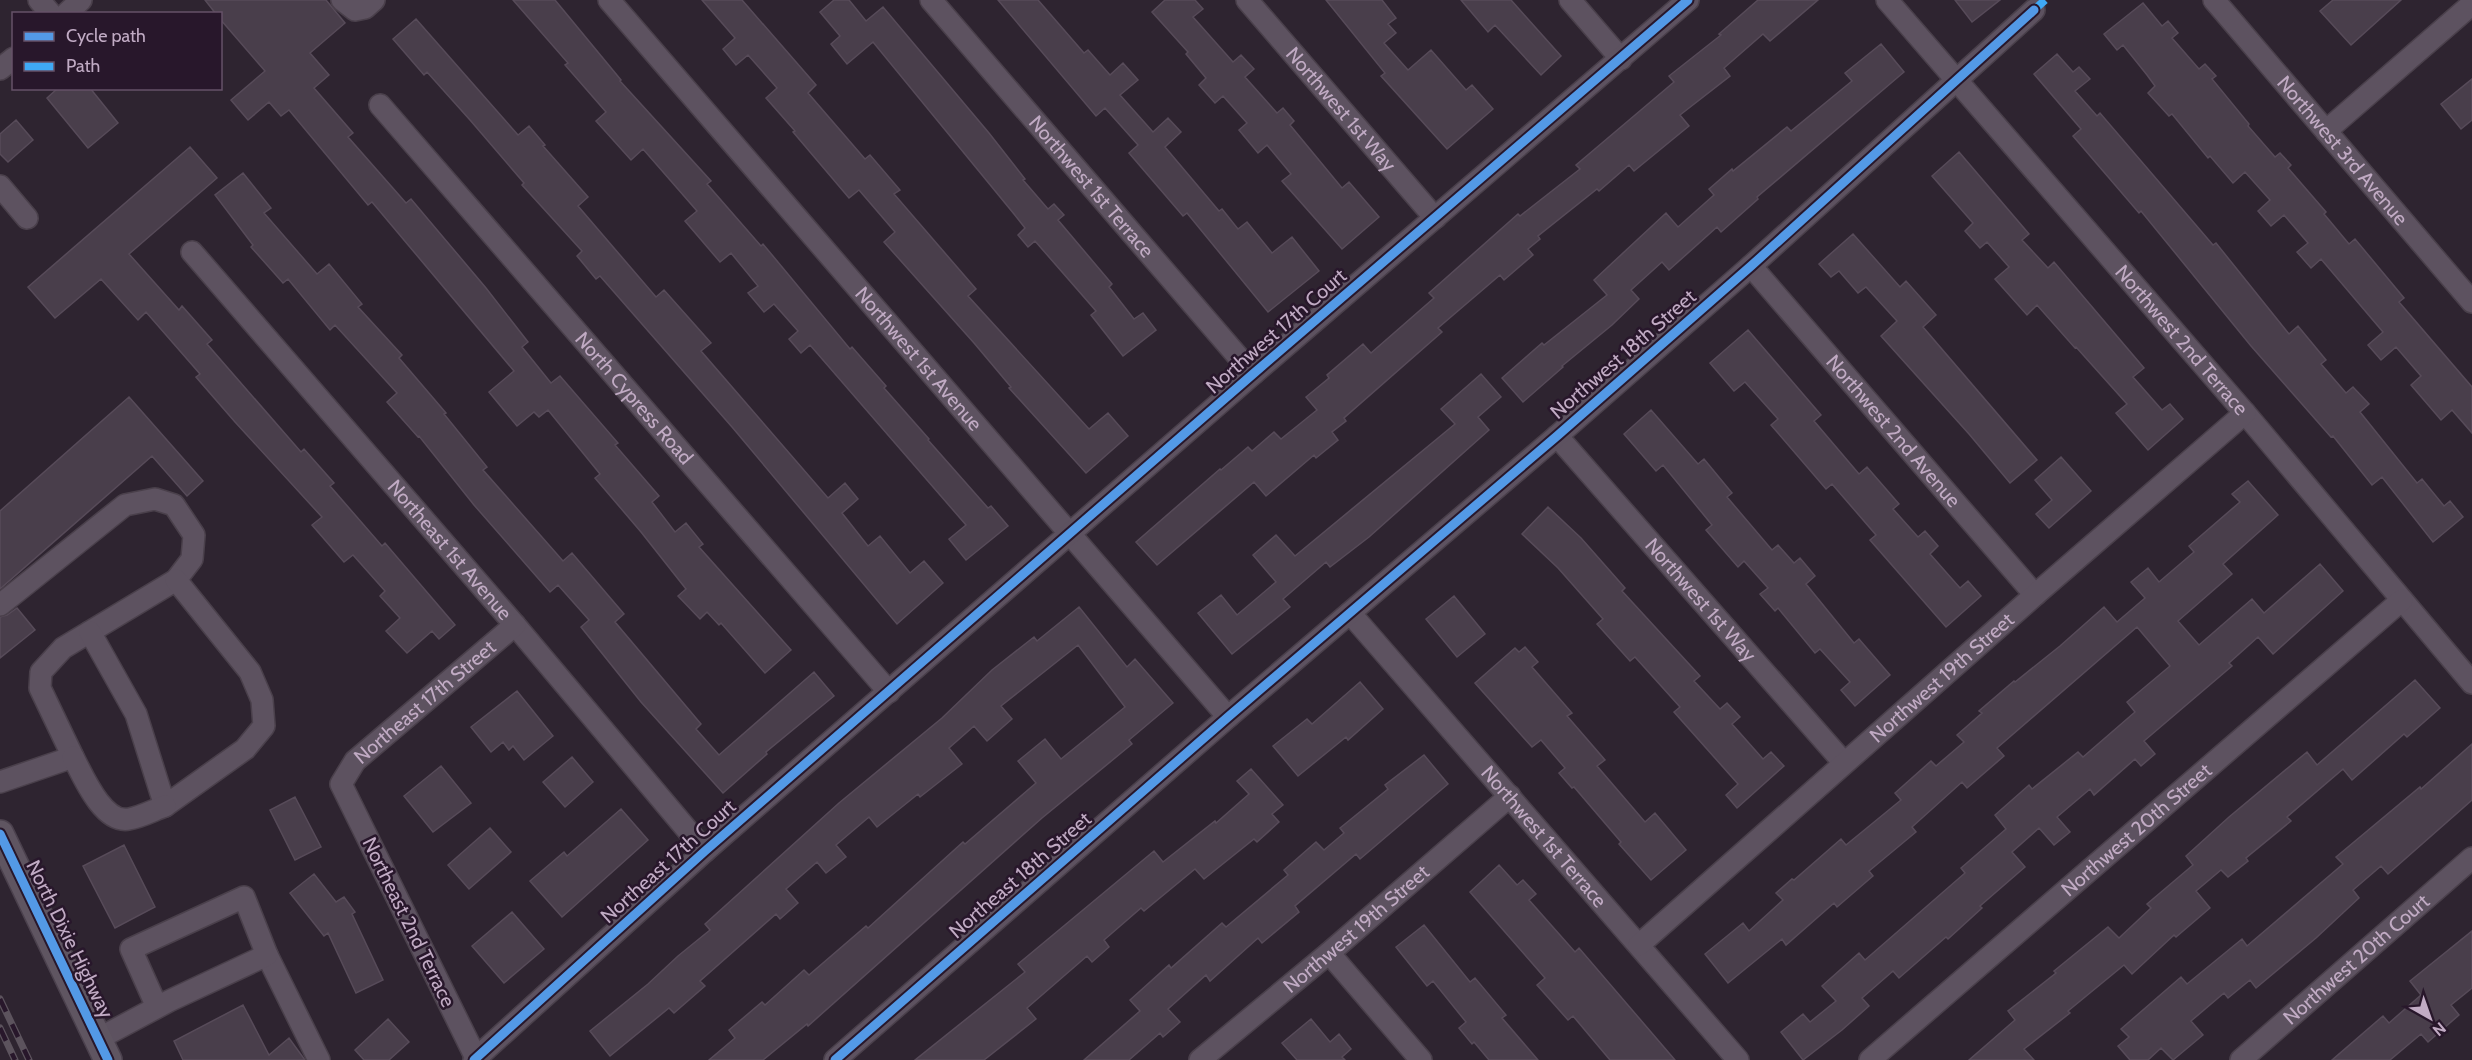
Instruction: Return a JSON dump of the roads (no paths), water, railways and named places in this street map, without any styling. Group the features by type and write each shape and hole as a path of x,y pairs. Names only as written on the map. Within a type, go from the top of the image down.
{"main road":[{"name":"North Dixie Highway","path":"0,834 103,1050"}],"street":[{"path":"39,0 49,12"},
{"path":"68,12 81,0"},
{"path":"342,0 355,10 365,8 374,0"},
{"name":"Northwest 1st Avenue","path":"609,0 1228,717"},
{"name":"Northwest 1st Terrace","path":"931,0 1253,374"},
{"name":"Northwest 1st Way","path":"1247,0 1435,218"},
{"path":"1570,0 1621,59"},
{"name":"Northwest 17th Court","path":"889,692 1253,374 1688,0"},
{"name":"Northwest 2nd Terrace","path":"1887,0 2245,413 2472,683"},
{"name":"Northwest 3rd Avenue","path":"2214,0 2472,302"},
{"path":"2326,131 2472,4"},
{"name":"Northwest 18th Street","path":"1228,717 1557,436 1751,266 2034,10"},
{"path":"0,69 12,60"},
{"name":"North Cypress Road","path":"380,105 889,692"},
{"path":"0,186 27,218"},
{"name":"Northeast 1st Avenue","path":"192,252 515,625 705,851"},
{"name":"Northwest 2nd Avenue","path":"1751,266 2035,595"},
{"name":"Northwest 19th Street","path":"1639,945 2245,413"},
{"name":"Northwest 1st Way","path":"1557,436 1844,763"},
{"path":"0,605 125,505 154,499 174,505 194,535 192,559 176,580 63,648 41,672 40,688 92,793 109,815 128,820 165,806 245,749 264,726 262,700 250,672 176,580"},
{"name":"Northwest 20th Street","path":"1870,1060 2402,600"},
{"name":"Northwest 1st Terrace","path":"1350,613 1738,1060"},
{"name":"Northeast 17th Street","path":"341,784 355,761 515,625"},
{"path":"90,632 136,714 165,806"},
{"name":"Northeast 17th Court","path":"475,1059 705,851 889,692"},
{"name":"Northeast 18th Street","path":"834,1060 1228,717"},
{"path":"0,782 73,757"},
{"name":"Northeast 2nd Terrace","path":"341,784 475,1059"},
{"name":"Northwest 19th Street","path":"1200,1060 1329,953 1510,796"},
{"name":"Northwest 20th Court","path":"2241,1060 2472,858"},
{"path":"157,1007 130,949 244,897 267,955 319,1060"},
{"path":"1329,953 1420,1060"},
{"path":"103,1050 157,1007 267,955"}],"railway":[{"path":"0,999 29,1060"},
{"path":"0,1028 15,1060"}]}
